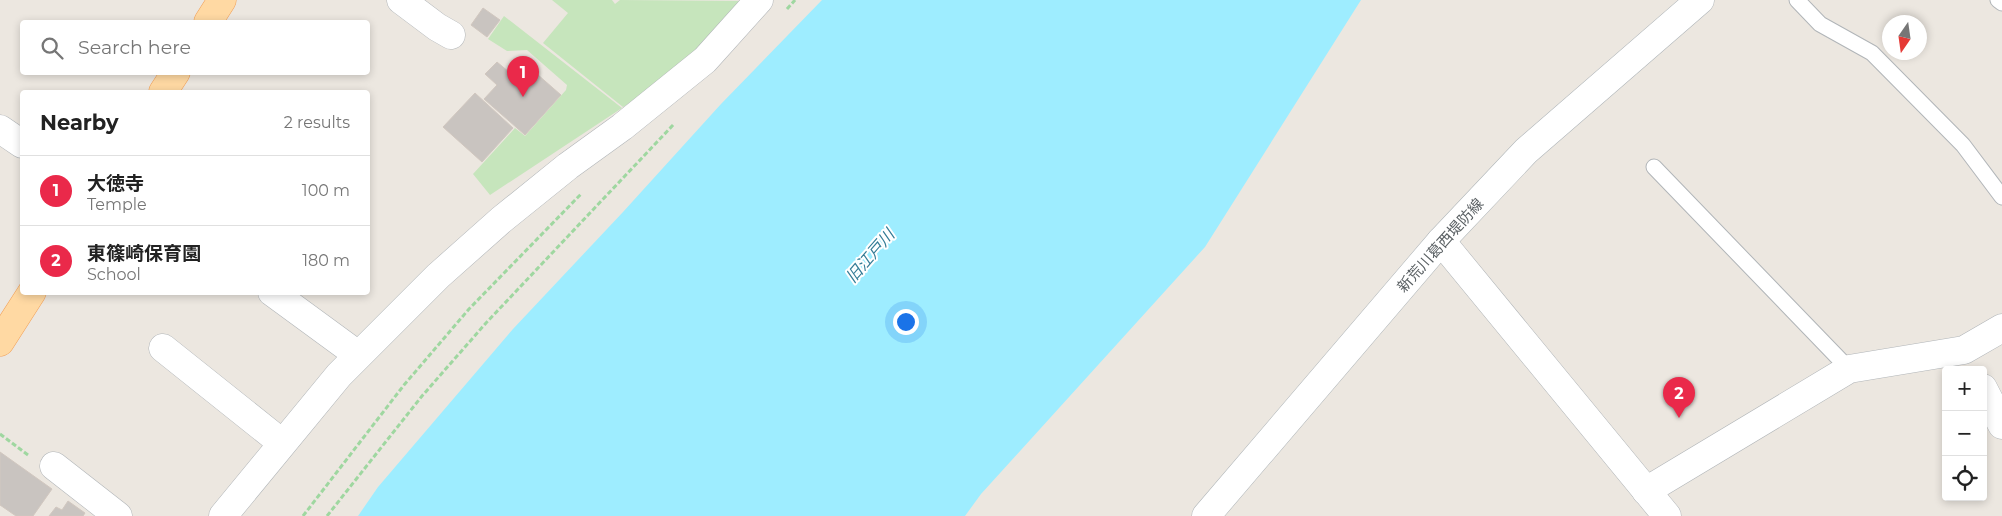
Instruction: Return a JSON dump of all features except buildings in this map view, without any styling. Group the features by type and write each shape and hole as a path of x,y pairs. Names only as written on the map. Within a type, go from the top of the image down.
{"main road":[{"path":"209,20 222,0"},
{"path":"164,90 174,75"},
{"path":"0,342 30,295"}],"street":[{"path":"401,0 451,35"},
{"name":"新荒川葛西堤防線","path":"1206,516 1442,241 1526,151 1700,0"},
{"path":"224,516 282,443 358,355 438,276 501,220 568,166 622,128 770,7"},
{"path":"0,129 20,143"},
{"path":"1442,241 1667,516"},
{"path":"276,295 358,355"},
{"path":"1646,491 1849,369 1969,360 2002,328"},
{"path":"163,348 282,443"},
{"path":"1987,396 2002,425"},
{"path":"54,466 118,516"}],"lane":[{"path":"1797,0 1820,24 1872,53 1962,146 2002,197"},
{"path":"1998,0 2002,3"},
{"path":"1654,168 1849,369"}],"path":[{"path":"770,7 795,0"},
{"path":"327,516 422,396 473,337 680,118"},
{"path":"303,516 404,385 462,317 586,190"},
{"path":"0,434 39,463 54,466"}],"green space":[{"path":"552,0 612,0 615,4 620,0 747,1 660,85 623,107 543,43 568,13"},
{"path":"504,16 622,108 490,195 473,174 515,128 525,136 566,90 567,85 527,50 507,51 488,39"}],"water":[{"name":"旧江戸川","path":"822,0 1361,0 1205,247 981,494 965,516 358,516 378,487 513,329 721,104"}],"place":[{"name":"大徳寺","path":"523,97"},
{"name":"東篠崎保育園","path":"1679,418"}]}
